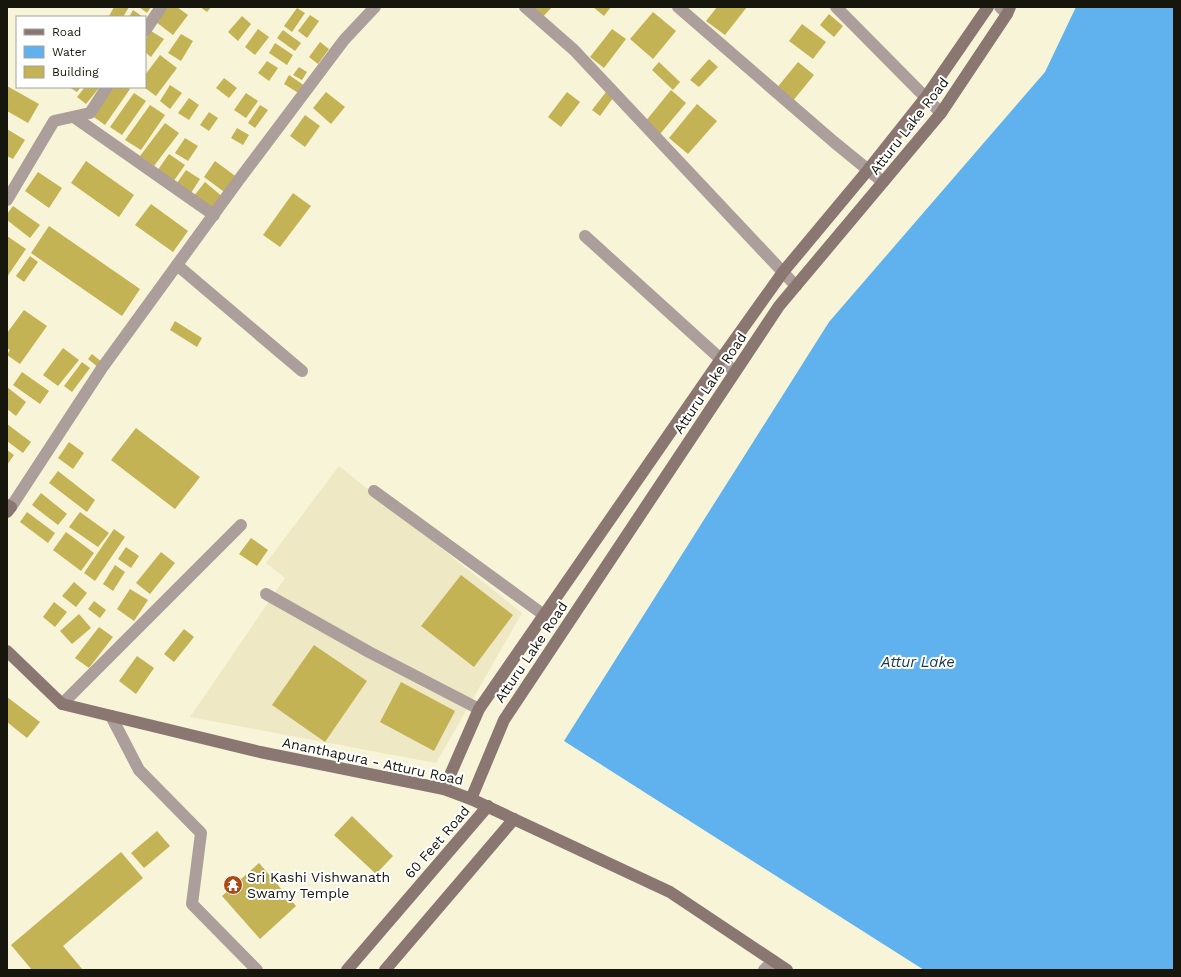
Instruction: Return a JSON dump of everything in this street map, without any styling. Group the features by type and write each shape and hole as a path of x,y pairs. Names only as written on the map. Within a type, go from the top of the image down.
{"street":[{"path":"146,30 161,7"},
{"path":"8,508 102,368 177,265 344,40 375,7"},
{"path":"525,7 574,50 796,286"},
{"path":"678,7 834,142 883,182"},
{"path":"836,7 941,113"},
{"name":"Atturu Lake Road","path":"444,789 479,708 721,359 783,272 868,170 926,97 988,7"},
{"name":"Atturu Lake Road","path":"471,799 504,720 779,306 941,113 1006,9"},
{"path":"7,200 54,121 90,113 106,88"},
{"path":"74,117 214,216"},
{"path":"585,236 735,372"},
{"path":"177,265 302,371"},
{"path":"374,491 544,615"},
{"path":"7,651 62,704 241,524"},
{"path":"266,594 369,652 479,708"},
{"name":"Ananthapura - Atturu Road","path":"62,704 260,752 444,789 488,806 670,892 788,970"},
{"path":"111,716 139,770 201,833 192,904 257,970"},
{"name":"60 Feet Road","path":"347,970 488,806"},
{"path":"385,970 514,819"},
{"path":"764,970 773,961"}],"shaded area":[{"path":"339,466 522,613 436,763 190,717 285,578 266,563"}],"water":[{"name":"Attur Lake","path":"1076,7 1174,7 1174,970 924,970 564,741 829,322 1045,72"}],"building":[{"path":"114,7 129,7 124,16 109,16"},
{"path":"139,7 151,7 147,13"},
{"path":"167,7 177,7 188,15 173,35 156,22"},
{"path":"200,7 211,7 207,12"},
{"path":"528,7 552,7 541,19"},
{"path":"593,7 611,7 604,16"},
{"path":"717,7 747,7 725,35 706,21"},
{"path":"297,8 305,13 292,32 284,26"},
{"path":"133,10 142,16 130,16"},
{"path":"653,12 676,31 653,59 630,39"},
{"path":"829,14 843,26 834,37 820,25"},
{"path":"310,15 319,21 307,38 298,31"},
{"path":"242,16 251,24 238,41 228,32"},
{"path":"802,24 826,42 813,59 789,41"},
{"path":"258,29 269,37 255,55 245,47"},
{"path":"612,29 626,39 604,68 590,57"},
{"path":"283,30 301,43 295,51 277,38"},
{"path":"151,31 164,39 151,57 146,53 146,38"},
{"path":"181,34 193,41 181,61 168,53"},
{"path":"320,42 329,49 318,64 309,57"},
{"path":"275,43 293,55 287,65 269,53"},
{"path":"160,55 177,68 156,96 145,88 146,74"},
{"path":"709,59 718,67 699,87 690,80"},
{"path":"267,61 278,68 269,81 258,73"},
{"path":"659,62 680,82 673,90 652,70"},
{"path":"798,62 814,75 792,102 776,89"},
{"path":"299,67 307,72 302,80 293,75"},
{"path":"289,75 305,86 300,94 284,84"},
{"path":"224,78 237,88 229,98 216,88"},
{"path":"170,85 182,93 170,109 160,101"},
{"path":"7,86 39,104 28,123 7,111"},
{"path":"71,88 80,88 77,92"},
{"path":"84,88 99,88 86,104 77,97"},
{"path":"110,88 130,89 105,125 91,115"},
{"path":"671,90 686,103 660,134 645,122"},
{"path":"326,92 345,107 331,124 313,108"},
{"path":"567,92 580,102 561,127 548,117"},
{"path":"606,92 613,98 600,116 592,110"},
{"path":"134,93 146,101 122,135 110,127"},
{"path":"246,93 258,101 246,118 234,110"},
{"path":"189,98 199,105 189,120 178,113"},
{"path":"697,104 717,121 688,154 669,138"},
{"path":"150,105 165,115 141,150 125,140"},
{"path":"260,105 268,110 255,128 248,123"},
{"path":"209,112 218,118 209,131 200,125"},
{"path":"305,115 320,126 305,147 290,136"},
{"path":"165,123 179,133 154,166 140,156"},
{"path":"237,128 249,135 243,145 231,138"},
{"path":"7,129 25,140 13,159 7,156"},
{"path":"185,138 198,146 188,161 175,153"},
{"path":"169,154 185,165 173,182 157,171"},
{"path":"86,161 134,195 119,217 71,183"},
{"path":"215,161 238,178 227,194 204,177"},
{"path":"186,170 200,179 191,193 177,183"},
{"path":"38,172 62,188 49,208 25,191"},
{"path":"205,182 224,198 213,212 193,197"},
{"path":"293,193 311,206 280,247 263,235"},
{"path":"151,204 188,231 173,252 135,225"},
{"path":"13,206 40,225 30,238 7,220 7,214"},
{"path":"49,226 140,289 122,316 31,253"},
{"path":"7,236 26,249 7,277"},
{"path":"30,256 38,262 24,282 16,276"},
{"path":"24,310 47,326 20,364 7,355 10,350 7,348 7,333"},
{"path":"175,321 202,338 197,347 170,330"},
{"path":"63,348 79,360 58,386 43,375"},
{"path":"92,354 103,363 99,368 88,359"},
{"path":"82,362 90,368 72,392 64,386"},
{"path":"22,372 49,391 40,404 13,385"},
{"path":"7,387 26,402 16,416 7,409"},
{"path":"7,424 31,442 23,453 7,441"},
{"path":"136,428 200,477 175,509 111,460"},
{"path":"69,442 84,453 73,469 58,458"},
{"path":"7,450 14,455 7,465"},
{"path":"58,471 95,500 87,512 49,483"},
{"path":"41,493 67,514 58,525 32,505"},
{"path":"27,512 55,533 48,543 20,522"},
{"path":"80,512 109,533 98,547 69,527"},
{"path":"114,529 125,537 95,581 84,573"},
{"path":"66,532 94,553 81,571 53,550"},
{"path":"251,538 268,550 257,566 239,554"},
{"path":"126,547 139,556 131,568 118,559"},
{"path":"161,552 175,563 150,594 136,583"},
{"path":"115,565 125,572 113,591 103,584"},
{"path":"461,575 513,615 474,667 421,626"},
{"path":"74,582 87,593 76,607 62,596"},
{"path":"130,589 148,600 134,621 117,609"},
{"path":"94,601 106,610 100,618 88,609"},
{"path":"54,602 67,612 55,627 43,617"},
{"path":"79,614 91,628 72,644 60,631"},
{"path":"99,627 113,637 89,668 75,658"},
{"path":"184,629 194,637 174,662 164,654"},
{"path":"314,645 367,681 325,742 272,705"},
{"path":"137,656 154,668 136,694 119,681"},
{"path":"401,682 455,711 434,751 380,722"},
{"path":"7,697 40,722 27,738 7,722"},
{"path":"352,816 393,856 376,874 334,835"},
{"path":"157,831 170,846 144,868 131,853"},
{"path":"121,852 143,878 63,946 83,970 32,970 11,945"},
{"path":"259,863 296,906 260,939 222,896"}],"place":[{"name":"Sri Kashi Vishwanath Swamy Temple","path":"233,885"}]}
